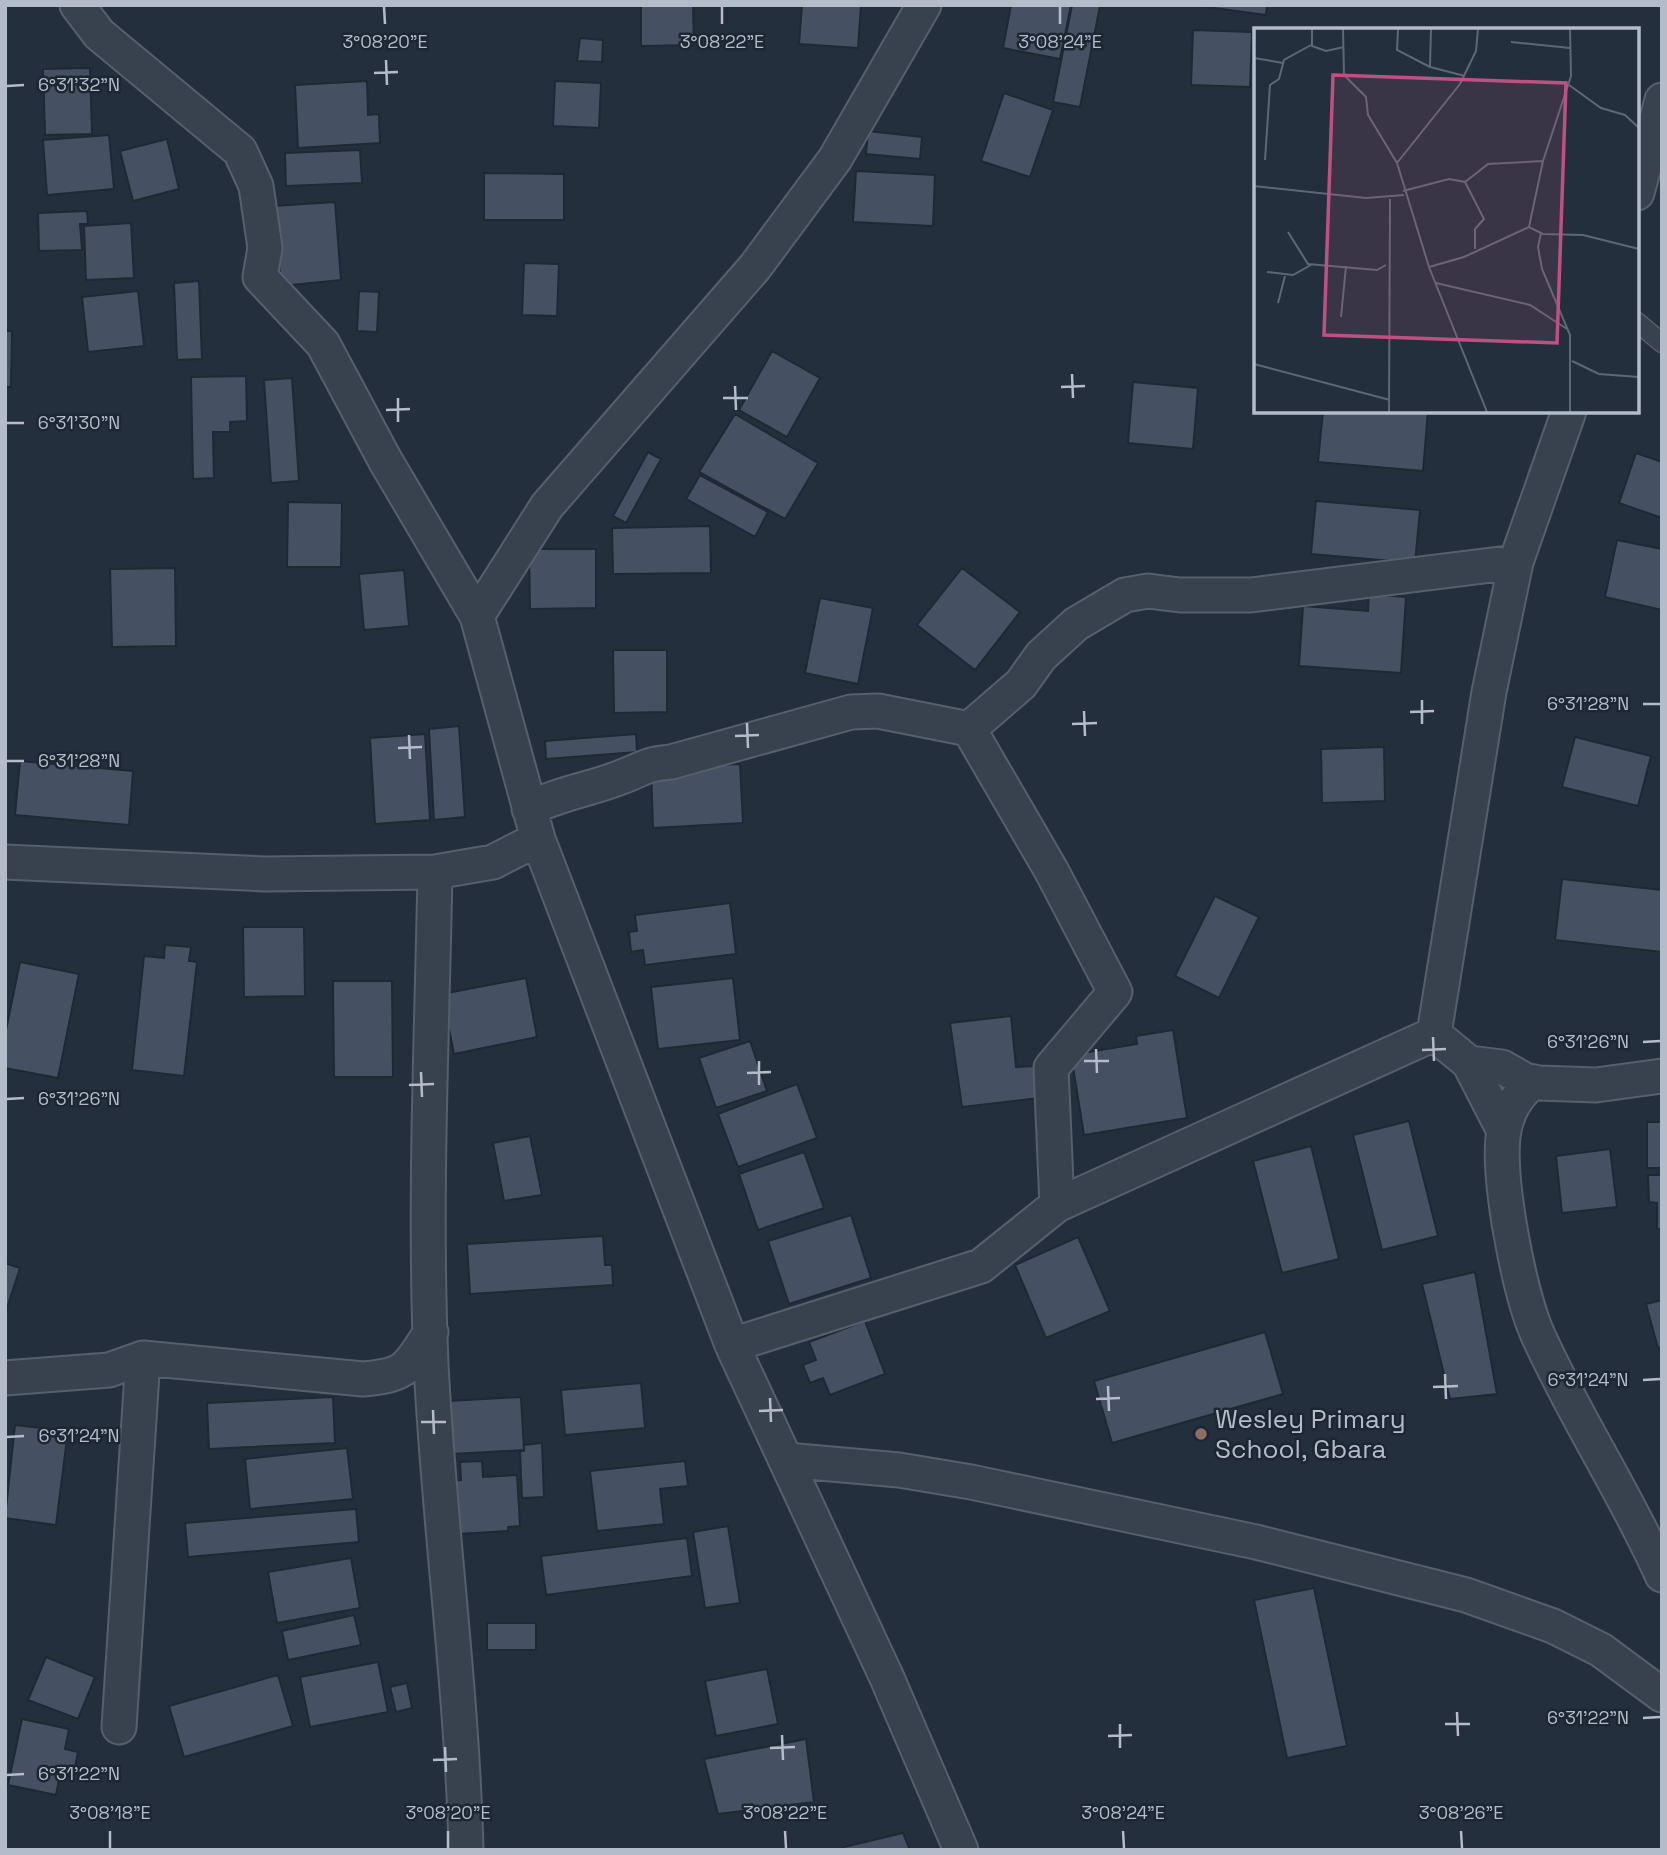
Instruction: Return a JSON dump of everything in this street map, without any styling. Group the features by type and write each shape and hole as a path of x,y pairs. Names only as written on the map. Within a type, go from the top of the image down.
{"street":[{"path":"78,5 99,34 240,151 256,186 265,248 260,277 323,344 385,460 477,616 534,824 732,1345 887,1678 961,1850"},
{"path":"477,616 547,506 755,267 835,159 924,5"},
{"path":"1639,186 1662,100"},
{"path":"1434,1034 1489,692 1516,562 1568,413"},
{"path":"969,729 1021,684 1041,656 1076,624 1125,595 1148,591 1181,595 1251,595 1516,562"},
{"path":"5,862 265,874 435,872 494,862 534,824 544,801 625,776 646,764 671,762 851,712 878,711 969,729 1051,870 1115,992 1051,1068 1057,1205"},
{"path":"435,872 431,1332 452,1644 464,1746 466,1850"},
{"path":"1434,1034 1469,1063 1504,1131"},
{"path":"732,1345 981,1266 1057,1205 1434,1034"},
{"path":"1469,1063 1502,1068 1525,1080 1596,1086 1662,1076"},
{"path":"1525,1080 1526,1088 1509,1112 1504,1131 1504,1178 1517,1252 1536,1332 1640,1525 1662,1575"},
{"path":"5,1378 109,1370 143,1357 373,1378 392,1376 405,1369 431,1332"},
{"path":"119,1727 143,1357"},
{"path":"786,1460 899,1470 985,1485 1294,1551 1466,1595 1553,1626 1601,1650 1662,1695"}],"lane":[{"path":"1639,324 1662,343"}],"building":[{"path":"641,5 693,5 694,45 641,46"},
{"path":"802,5 861,5 858,48 799,44"},
{"path":"1011,5 1071,5 1060,59 1003,48"},
{"path":"1072,5 1100,6 1080,107 1053,102"},
{"path":"1192,5 1267,5 1266,15"},
{"path":"1193,30 1252,32 1250,87 1191,85"},
{"path":"580,38 603,40 602,62 577,61"},
{"path":"90,68 92,134 45,135 43,69"},
{"path":"367,81 368,115 379,114 380,143 298,148 295,85"},
{"path":"555,81 601,83 599,128 553,126"},
{"path":"1004,93 1053,110 1030,177 981,161"},
{"path":"868,131 922,137 920,159 866,154"},
{"path":"109,135 114,189 47,195 43,140"},
{"path":"167,139 179,189 133,201 120,151"},
{"path":"360,150 362,183 286,186 285,153"},
{"path":"856,171 935,175 933,226 853,222"},
{"path":"484,173 564,174 564,220 484,220"},
{"path":"335,202 341,280 281,286 274,206"},
{"path":"87,211 88,224 80,224 82,250 39,251 38,213"},
{"path":"131,223 134,278 86,280 84,226"},
{"path":"524,263 559,264 557,316 522,315"},
{"path":"199,281 202,359 177,360 174,283"},
{"path":"138,291 144,346 88,352 82,297"},
{"path":"359,291 379,292 377,332 357,331"},
{"path":"5,331 12,331 11,387 5,387"},
{"path":"772,351 820,378 787,437 739,410"},
{"path":"246,376 247,421 230,422 230,432 213,432 214,478 193,479 191,377"},
{"path":"292,378 299,481 271,483 264,380"},
{"path":"1133,382 1198,388 1193,449 1128,443"},
{"path":"1323,413 1428,413 1423,471 1318,462"},
{"path":"735,414 818,463 785,519 699,472"},
{"path":"648,452 661,459 626,523 613,516"},
{"path":"1636,453 1662,462 1662,518 1619,503"},
{"path":"700,475 768,512 755,537 686,499"},
{"path":"1316,501 1420,510 1415,563 1311,554"},
{"path":"288,502 342,503 341,567 287,567"},
{"path":"710,526 711,573 613,574 612,528"},
{"path":"1617,540 1662,549 1662,610 1605,597"},
{"path":"529,549 596,549 596,608 530,609"},
{"path":"175,568 176,646 112,647 110,569"},
{"path":"962,568 1020,612 975,670 917,625"},
{"path":"404,570 409,626 364,630 359,574"},
{"path":"1369,594 1406,597 1401,673 1299,666 1303,606 1368,611"},
{"path":"820,598 873,608 858,684 805,673"},
{"path":"613,650 667,650 667,712 614,713"},
{"path":"459,726 465,817 434,820 429,729"},
{"path":"425,734 430,820 375,824 370,738"},
{"path":"636,734 637,752 546,759 545,741"},
{"path":"1575,737 1651,756 1638,806 1562,787"},
{"path":"1384,747 1385,801 1322,803 1321,749"},
{"path":"20,761 133,771 129,825 15,815"},
{"path":"740,764 743,823 653,828 651,768"},
{"path":"1562,879 1662,890 1662,952 1555,940"},
{"path":"1215,896 1259,917 1219,998 1175,976"},
{"path":"730,903 736,954 645,965 643,950 631,952 629,932 637,931 635,915"},
{"path":"243,927 304,927 305,996 244,997"},
{"path":"165,945 191,947 189,961 197,962 184,1076 132,1070 144,956 164,958"},
{"path":"20,962 79,974 58,1078 5,1068 5,1035"},
{"path":"526,978 537,1037 454,1054 442,994"},
{"path":"733,978 740,1040 658,1049 651,987"},
{"path":"333,981 392,981 393,1077 334,1077"},
{"path":"1011,1016 1016,1067 1035,1066 1039,1098 962,1107 950,1023"},
{"path":"1173,1030 1187,1118 1084,1135 1071,1055 1137,1044 1136,1036"},
{"path":"750,1041 767,1091 716,1108 699,1058"},
{"path":"797,1084 817,1138 738,1167 718,1114"},
{"path":"1409,1121 1438,1236 1382,1250 1353,1135"},
{"path":"1647,1122 1662,1122 1662,1168 1647,1168"},
{"path":"530,1136 542,1195 504,1201 493,1143"},
{"path":"1311,1146 1339,1259 1282,1273 1253,1161"},
{"path":"1610,1149 1617,1207 1562,1213 1556,1156"},
{"path":"804,1152 824,1208 758,1230 739,1174"},
{"path":"1648,1175 1662,1175 1662,1229 1657,1229 1657,1203 1649,1202"},
{"path":"851,1215 871,1278 789,1304 768,1241"},
{"path":"603,1236 605,1265 612,1265 613,1285 470,1294 467,1244"},
{"path":"1078,1237 1110,1311 1046,1338 1015,1265"},
{"path":"5,1263 20,1268 5,1314"},
{"path":"1475,1272 1497,1394 1450,1399 1422,1284"},
{"path":"1662,1300 1662,1347 1658,1348 1646,1304"},
{"path":"865,1321 885,1374 830,1395 823,1378 810,1383 803,1365 816,1360 809,1342"},
{"path":"1265,1332 1283,1394 1112,1443 1094,1381"},
{"path":"641,1383 645,1428 565,1435 561,1390"},
{"path":"333,1397 335,1443 209,1449 207,1403"},
{"path":"521,1397 524,1450 452,1454 449,1401"},
{"path":"15,1425 68,1431 56,1525 5,1518"},
{"path":"542,1443 544,1497 522,1498 520,1451 524,1451 524,1445"},
{"path":"347,1448 353,1499 250,1509 245,1459"},
{"path":"482,1461 483,1477 517,1475 520,1526 508,1527 508,1531 458,1534 451,1481 461,1480 460,1462"},
{"path":"685,1461 688,1486 660,1489 664,1524 597,1531 590,1471"},
{"path":"356,1509 359,1542 188,1557 185,1523"},
{"path":"728,1526 740,1603 705,1608 693,1532"},
{"path":"687,1538 692,1576 546,1595 541,1556"},
{"path":"351,1558 360,1608 277,1623 268,1572"},
{"path":"1314,1588 1347,1746 1287,1758 1254,1600"},
{"path":"354,1615 361,1645 288,1660 282,1631"},
{"path":"487,1623 536,1623 536,1650 487,1650"},
{"path":"46,1657 95,1677 78,1719 28,1700"},
{"path":"378,1662 388,1712 310,1727 300,1677"},
{"path":"767,1669 778,1724 716,1736 705,1681"},
{"path":"278,1675 293,1726 184,1757 169,1706"},
{"path":"407,1683 412,1708 396,1712 390,1687"},
{"path":"22,1719 69,1729 65,1749 78,1752 74,1772 61,1769 56,1795 8,1785"},
{"path":"806,1739 814,1802 718,1814 704,1759"},
{"path":"903,1833 910,1850 844,1850 844,1847"}],"place":[{"name":"Wesley Primary School, Gbara","path":"1201,1434"}]}
